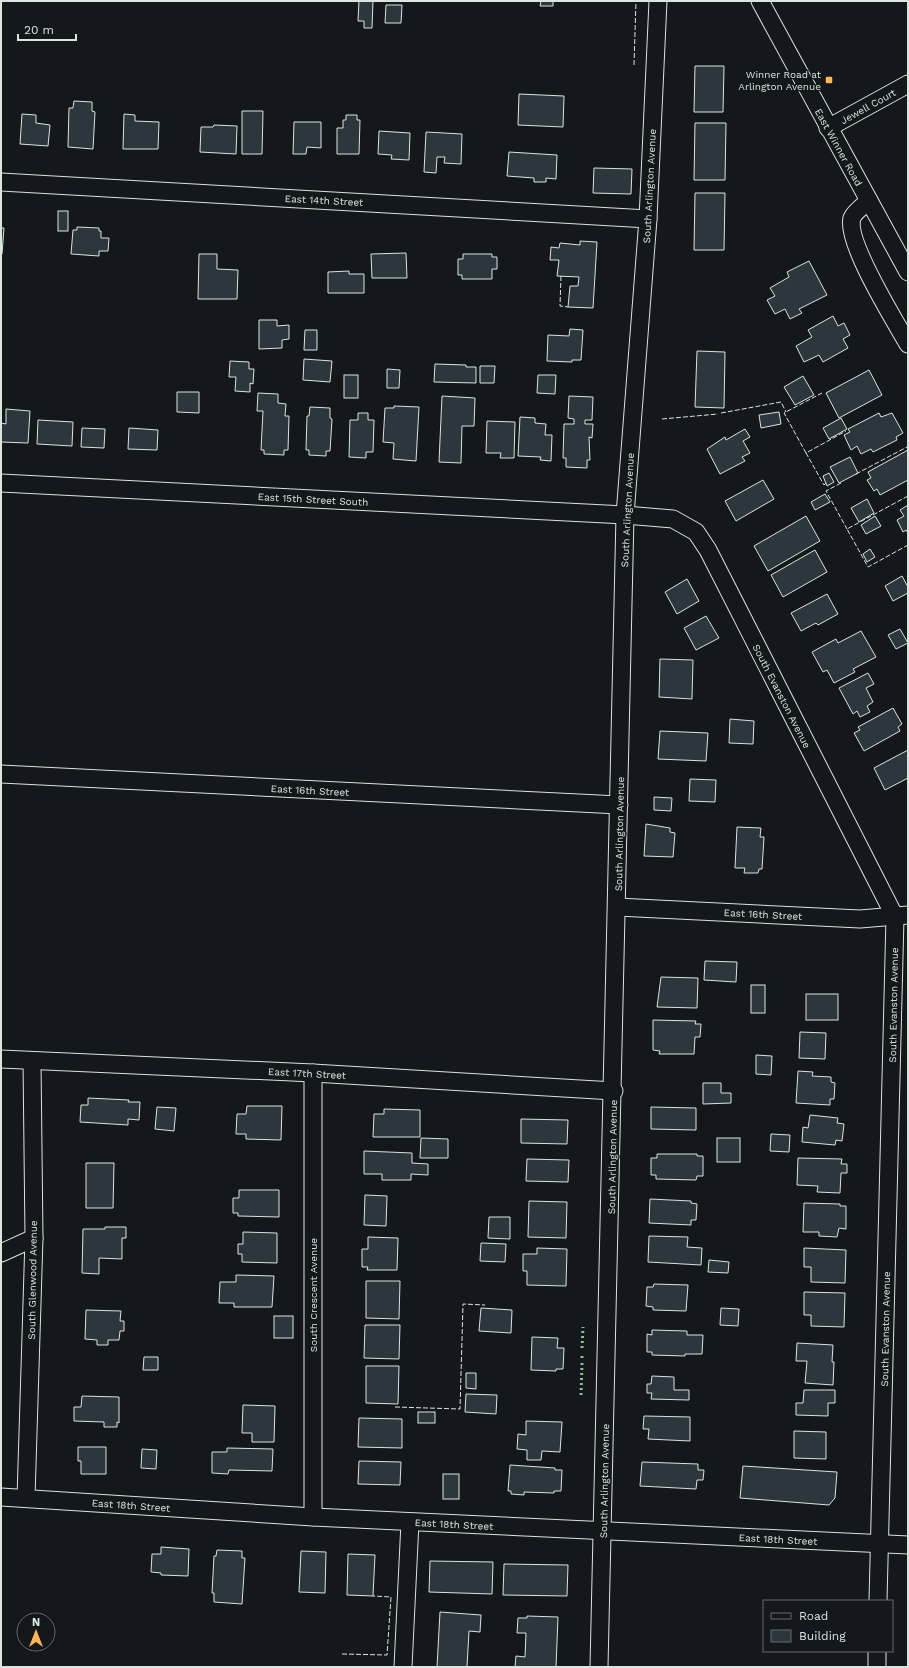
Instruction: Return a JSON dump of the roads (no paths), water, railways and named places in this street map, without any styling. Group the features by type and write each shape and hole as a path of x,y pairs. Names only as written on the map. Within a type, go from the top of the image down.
{"street":[{"name":"South Arlington Avenue","path":"599,1667 614,1092 625,515 648,219 658,1"},
{"name":"East Winner Road","path":"760,1 908,272"},
{"name":"Jewell Court","path":"828,128 908,84"},
{"name":"East 14th Street","path":"1,182 648,219"},
{"path":"869,200 852,217 851,230 855,244 876,286 908,344"},
{"name":"East 15th Street South","path":"1,483 625,515"},
{"name":"South Evanston Avenue","path":"625,515 673,519 696,532 708,550 902,916 878,1600"},
{"name":"East 16th Street","path":"1,774 619,805"},
{"name":"East 16th Street","path":"617,907 860,919 902,916"},
{"name":"East 17th Street","path":"1,1060 313,1073 614,1092"},
{"name":"South Glenwood Avenue","path":"26,1498 34,1238 32,1061"},
{"name":"South Crescent Avenue","path":"312,1517 313,1073"},
{"path":"1,1253 34,1238"},
{"name":"East 18th Street","path":"1,1497 312,1517 908,1545"},
{"path":"403,1667 410,1522"},
{"path":"877,1652 877,1667"}],"place":[{"name":"Winner Road at Arlington Avenue","path":"829,80"}]}
